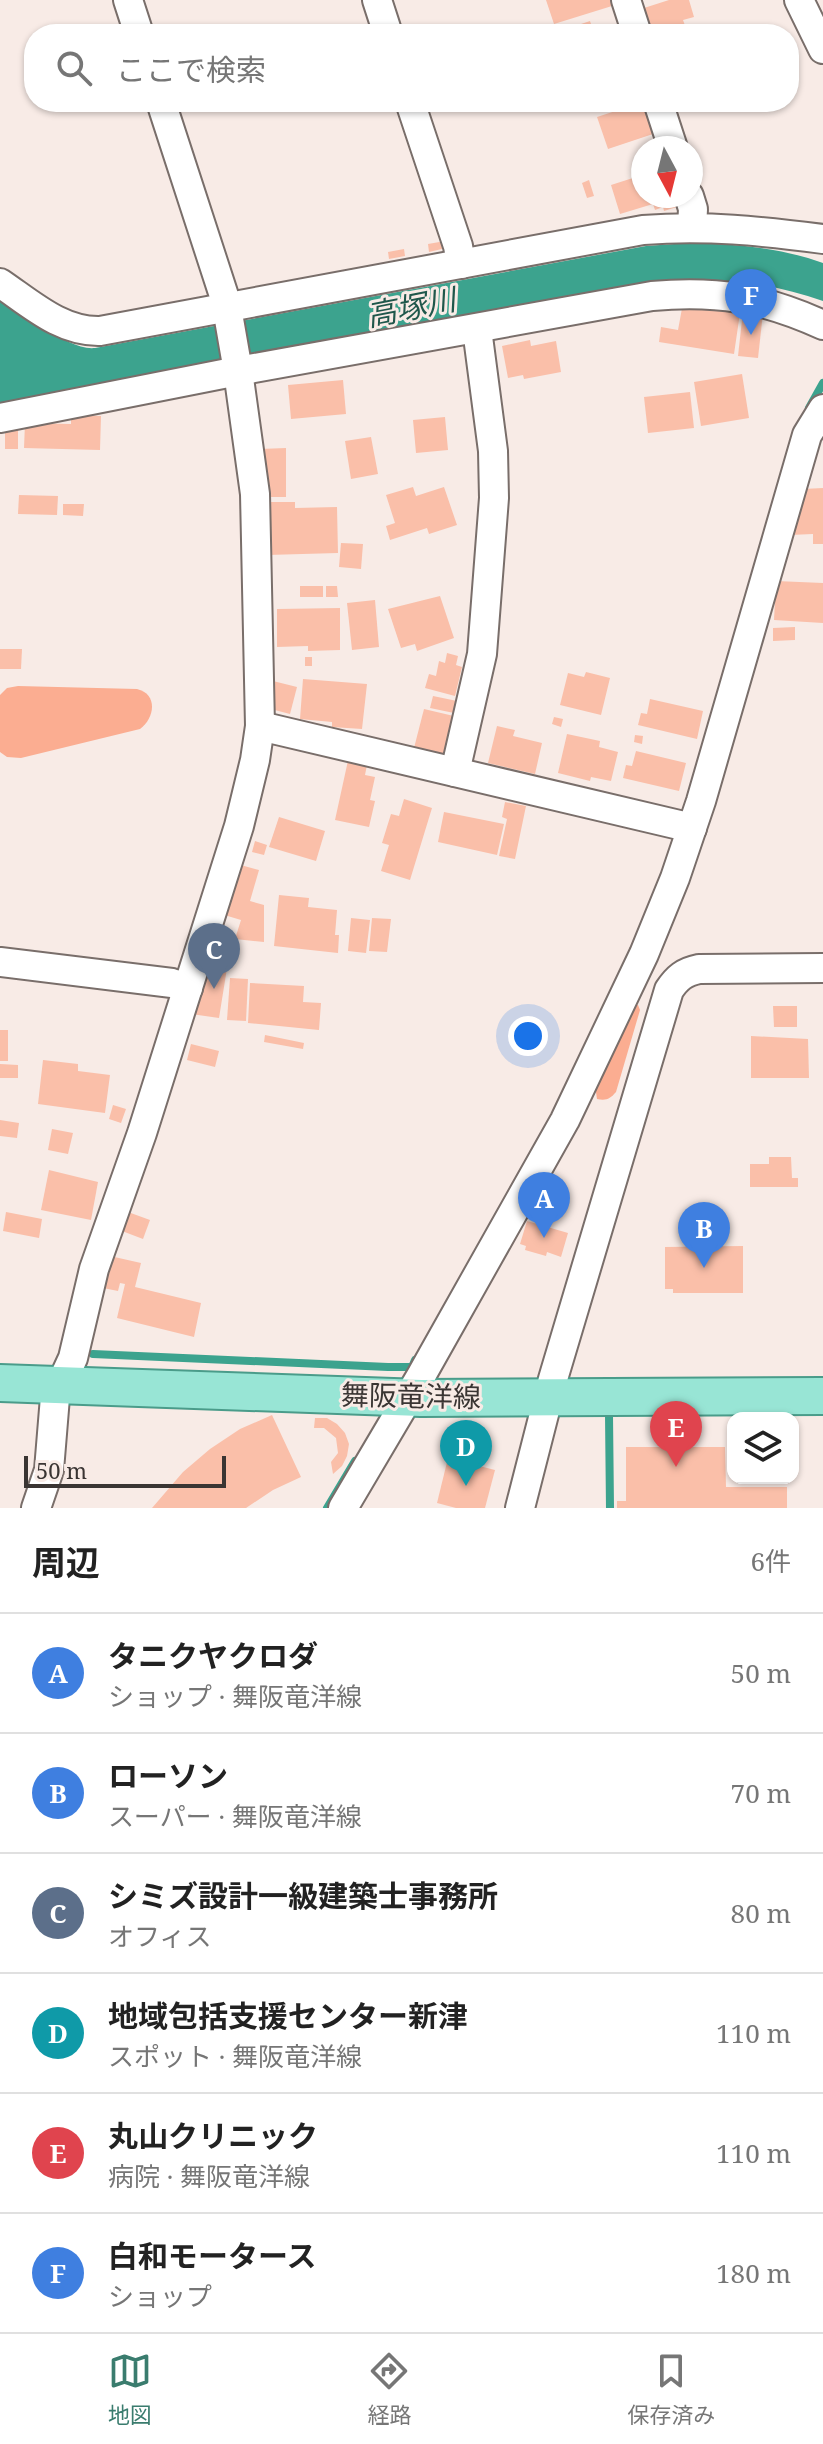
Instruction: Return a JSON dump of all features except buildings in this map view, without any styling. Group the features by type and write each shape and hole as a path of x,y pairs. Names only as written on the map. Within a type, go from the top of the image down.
{"main road":[{"name":"舞阪竜洋線","path":"0,1383 409,1397 823,1396"}],"street":[{"path":"128,0 136,24"},
{"path":"377,0 385,24"},
{"path":"626,0 634,24"},
{"path":"799,0 819,32"},
{"path":"36,1508 49,1470 55,1397 73,1358 94,1269 142,1133 239,826 260,726 255,494 238,371 228,313 164,112"},
{"path":"413,112 458,246 461,264"},
{"path":"661,112 669,136"},
{"path":"692,227 693,208"},
{"path":"0,283 57,322 85,332 228,313 643,230 731,228 823,239"},
{"path":"0,418 238,371 652,296 689,293 762,301 823,325"},
{"path":"455,772 482,654 494,498 493,451 477,329"},
{"path":"343,1508 565,1120 644,954 692,828 807,435 823,409"},
{"path":"260,726 692,828"},
{"path":"0,962 172,983 188,988"},
{"path":"520,1508 548,1398 664,1005 676,980 686,972 699,969 823,968"}],"shaded area":[{"path":"7,688 137,689 151,701 151,713 140,729 21,758 7,757 0,752 0,695"},
{"path":"634,1005 638,1005 640,1010 616,1092 608,1099 597,1099 595,1085"}],"water":[{"name":"高塚川","path":"688,243 756,247 823,263 823,301 738,282 650,282 0,403 0,295 59,337 95,348 646,246"}],"waterway":[{"path":"809,408 823,383"},
{"path":"93,1354 388,1367 412,1367 415,1360"},
{"path":"609,1415 610,1508"},
{"path":"327,1508 355,1461"}],"place":[{"name":"白和モータース","path":"751,335"},
{"name":"シミズ設計一級建築士事務所","path":"214,989"},
{"name":"タニクヤクロダ","path":"544,1238"},
{"name":"ローソン","path":"704,1268"},
{"name":"丸山クリニック","path":"676,1467"},
{"name":"地域包括支援センター新津","path":"466,1486"}]}
